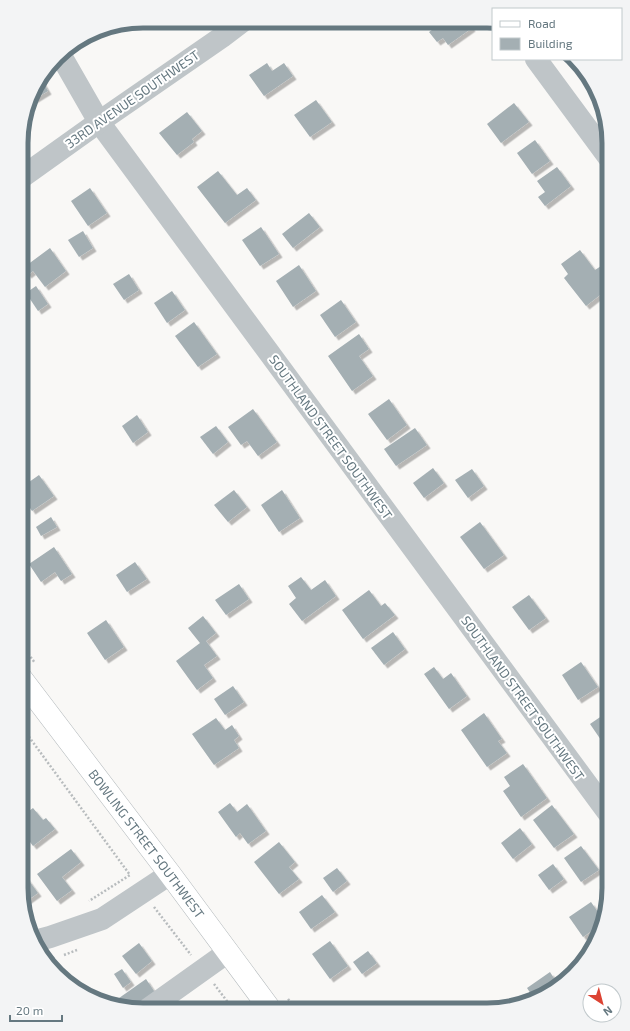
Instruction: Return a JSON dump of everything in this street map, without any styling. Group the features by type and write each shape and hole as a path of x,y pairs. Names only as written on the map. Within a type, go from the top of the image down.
{"main road":[{"name":"BOWLING STREET SOUTHWEST","path":"28,687 266,1003"}],"street":[{"name":"33RD AVENUE SOUTHWEST","path":"28,173 234,28"},
{"name":"SOUTHLAND STREET SOUTHWEST","path":"63,60 99,122 602,805"},
{"path":"537,60 602,149"},
{"path":"40,940 102,919 170,874"},
{"path":"156,1003 228,952"}],"path":[{"path":"28,735 130,874 88,902"}],"building":[{"path":"435,28 472,28 448,45 443,38 437,42 429,32"},
{"path":"267,63 272,71 284,63 293,76 264,96 249,75"},
{"path":"44,84 48,91 38,97"},
{"path":"316,100 332,122 310,137 294,115"},
{"path":"514,103 529,122 501,143 487,124"},
{"path":"187,112 202,131 192,139 194,142 177,155 159,133"},
{"path":"535,140 550,161 532,174 517,153"},
{"path":"557,167 571,186 545,206 538,197 545,192 537,181"},
{"path":"218,171 237,195 247,188 256,200 225,223 197,187"},
{"path":"90,188 107,213 88,226 71,201"},
{"path":"309,213 320,227 293,248 282,234"},
{"path":"261,227 279,254 260,266 242,240"},
{"path":"83,231 93,248 79,257 68,240"},
{"path":"50,248 66,271 45,287 33,271 28,275 28,264"},
{"path":"580,250 595,270 601,266 602,267 602,293 586,306 564,278 568,274 561,264"},
{"path":"299,265 316,291 293,307 276,281"},
{"path":"129,274 139,290 124,300 113,284"},
{"path":"36,286 48,304 38,311 28,296 28,292"},
{"path":"172,291 185,310 167,323 154,303"},
{"path":"341,300 356,322 335,337 320,315"},
{"path":"194,322 217,354 198,367 175,336"},
{"path":"359,334 369,349 359,356 373,376 352,391 328,356"},
{"path":"389,399 407,425 387,440 368,414"},
{"path":"253,409 277,442 258,456 247,441 241,445 228,427"},
{"path":"137,415 148,432 133,443 122,426"},
{"path":"216,426 228,442 213,454 200,437"},
{"path":"415,428 427,445 396,466 384,449"},
{"path":"433,468 444,483 424,498 413,483"},
{"path":"472,469 484,486 468,498 455,480"},
{"path":"39,475 54,496 32,511 28,505 28,483"},
{"path":"234,490 247,507 228,522 214,505"},
{"path":"282,490 300,518 279,532 261,505"},
{"path":"51,517 57,527 41,536 36,527"},
{"path":"480,522 504,555 484,569 460,537"},
{"path":"54,547 72,574 61,581 55,572 41,582 29,564"},
{"path":"135,562 147,579 127,592 116,575"},
{"path":"301,577 311,590 325,580 336,596 302,621 289,604 296,598 288,586"},
{"path":"239,584 249,599 226,615 215,600"},
{"path":"369,590 381,606 385,603 395,615 363,639 342,610"},
{"path":"529,595 546,618 529,630 512,607"},
{"path":"203,616 216,633 206,641 217,656 204,665 213,678 197,690 176,661 200,643 188,628"},
{"path":"106,620 124,647 105,660 87,633"},
{"path":"393,632 405,649 384,665 371,648"},
{"path":"581,662 598,687 578,700 562,675"},
{"path":"434,667 443,679 451,673 467,696 449,709 424,674"},
{"path":"233,686 244,702 225,715 214,699"},
{"path":"484,713 502,739 498,741 507,753 487,767 461,730"},
{"path":"602,716 602,739 601,740 590,724"},
{"path":"216,718 225,730 232,725 239,736 234,740 239,748 214,765 192,734"},
{"path":"523,764 547,798 521,817 503,791 510,786 504,777"},
{"path":"230,803 237,812 247,804 266,831 248,844 240,833 236,837 218,812"},
{"path":"552,805 574,834 554,848 533,820"},
{"path":"33,808 43,820 46,818 55,829 33,846 28,839 28,812"},
{"path":"520,828 532,844 513,859 501,843"},
{"path":"279,842 295,862 289,867 299,879 279,894 254,862"},
{"path":"581,846 599,870 581,882 564,858"},
{"path":"71,849 81,862 62,877 72,890 57,901 37,874"},
{"path":"553,864 564,879 549,890 538,875"},
{"path":"337,868 347,881 333,892 323,878"},
{"path":"28,879 38,893 29,900"},
{"path":"322,895 335,912 311,929 299,912"},
{"path":"591,902 599,914 594,929 583,937 569,917"},
{"path":"330,941 348,966 330,979 312,954"},
{"path":"139,943 152,961 136,974 122,956"},
{"path":"368,951 377,963 362,974 353,962"},
{"path":"122,969 131,982 123,988 114,974"},
{"path":"550,972 555,980 545,988 531,994 527,988"},
{"path":"146,979 156,994 143,1003 117,1000"}]}
